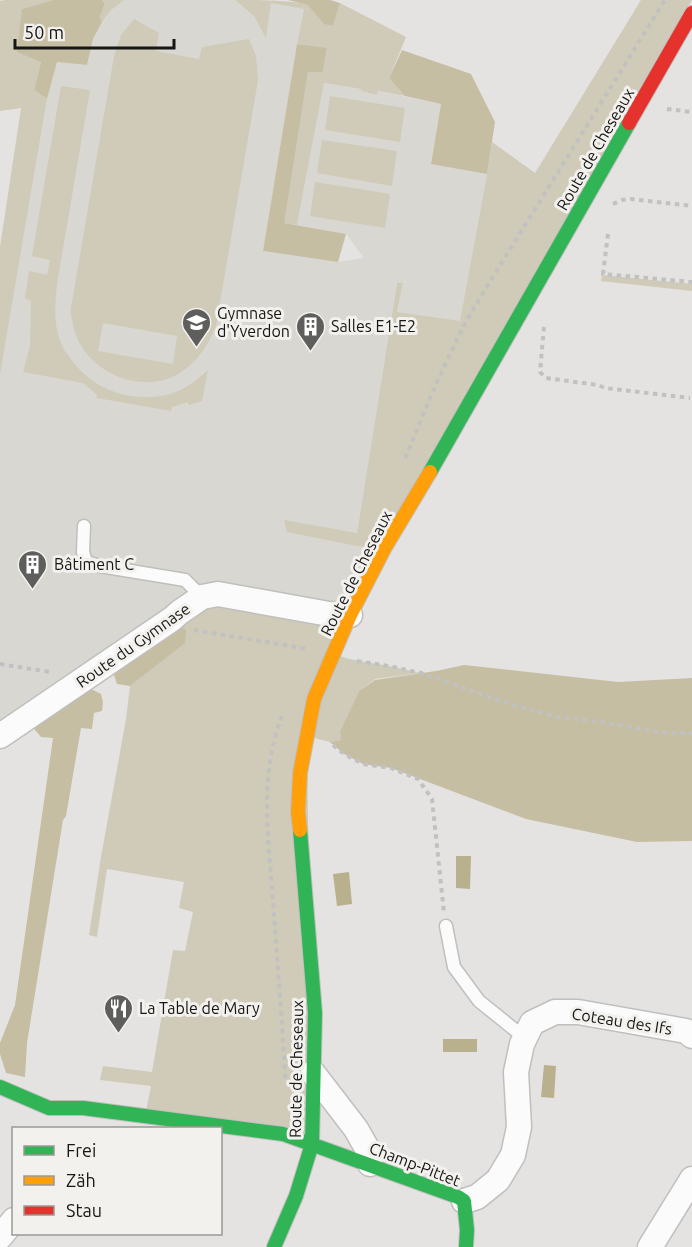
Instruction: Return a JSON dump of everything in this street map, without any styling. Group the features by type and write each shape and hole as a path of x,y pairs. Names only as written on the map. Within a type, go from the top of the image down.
{"street":[{"name":"Route de Cheseaux","path":"274,1247 296,1196 312,1144 315,1013 298,812 300,773 315,699 350,615 384,549 692,13"},
{"name":"Route du Gymnase","path":"0,736 202,597 218,594 329,614 350,615"},
{"name":"Coteau des Ifs","path":"464,1202 477,1197 498,1180 513,1155 519,1127 516,1072 522,1044 532,1023 555,1012 578,1012 686,1031 692,1036"},
{"path":"313,1072 356,1129 369,1152 370,1164"},
{"name":"Champ-Pittet","path":"0,1087 77,1118 193,1127"},
{"name":"Champ-Pittet","path":"222,1129 283,1134 458,1197 464,1202 468,1234 466,1247"},
{"path":"650,1247 692,1179"},
{"path":"0,1237 12,1222"}],"lane":[{"path":"84,526 83,552 87,562 185,580 202,597"},
{"path":"446,926 454,967 479,1000 525,1038"}],"path":[{"path":"658,108 692,112"},
{"path":"606,208 622,200 631,199 692,206"},
{"path":"608,234 603,274 692,282"},
{"path":"545,319 540,372 546,378 690,398"},
{"path":"180,612 193,629 311,649"},
{"path":"350,659 421,673 504,702 557,717 602,722 664,734 692,733"},
{"path":"0,664 50,672 65,693"},
{"path":"307,736 330,742 363,764 391,768 418,779 432,799 446,926"}],"shaded area":[{"path":"53,0 22,9 41,62 34,90 47,99 0,375 0,247 21,108 0,111 0,1"},
{"path":"53,0 102,0 105,3 100,17 102,22 93,39 87,65 57,62 47,99 34,90 41,62 17,52 22,9"},
{"path":"102,0 124,0 110,11 102,22 100,17 105,3"},
{"name":"Gymnase d'Yverdon","path":"124,0 235,0 254,16 266,37 271,3 304,9 263,251 338,262 364,258 346,234 297,225 324,83 361,89 361,91 377,95 378,91 441,104 431,163 487,174 460,322 397,312 403,283 397,283 357,533 284,521 379,547 350,615 218,594 0,736 0,375 47,99 57,62 87,65 93,39 102,22 110,11"},
{"path":"235,0 302,3 314,10 323,22 333,26 340,3 406,37 389,78 405,96 378,91 377,95 361,91 361,89 324,83 297,225 283,223 308,72 323,72 327,49 297,44 304,9 271,3 266,38 254,16"},
{"path":"288,0 330,0 340,3 333,26 324,24 308,5"},
{"path":"641,0 692,0 379,547 357,546 287,532 284,520 357,533 397,283 403,283 397,312 460,321 492,142 535,173"},
{"path":"134,19 159,33 156,51 199,59 202,47 249,39 256,56 258,80 216,326 203,351 191,365 176,375 153,382 138,382 124,378 98,365 79,343 71,312 114,56 121,35","holes":["103,323 177,336 173,364 98,351"]},
{"path":"297,44 327,48 323,72 308,72 284,223 346,234 338,262 263,251"},
{"path":"402,50 471,74 495,122 487,174 431,164 441,104 405,96 389,78"},
{"path":"61,86 90,90 57,284 56,321 62,345 80,370 91,380 103,387 130,396 145,397 173,393 187,386 208,370 202,401 172,407 171,411 97,398 96,394 83,383 23,372 30,346 31,301 25,298 29,271 47,275 50,260 32,256"},
{"path":"330,96 405,108 400,142 325,130"},
{"path":"322,140 397,151 392,186 317,173"},
{"path":"315,182 390,194 385,228 310,216"},
{"path":"602,275 692,284 692,291 601,281"},
{"path":"202,597 329,614 334,654 421,673 375,679 359,691 340,731 342,740 330,742 307,736 312,1144 222,1129 222,1127 145,1116 151,1086 100,1080 103,1066 152,1072 173,950 185,951 193,912 179,908 184,882 107,869 97,937 89,935 130,686 184,643 172,619"},
{"path":"172,619 186,630 185,643 130,686 117,684 114,675 116,657"},
{"path":"464,665 618,682 692,678 692,841 637,842 526,819 391,768 363,764 344,754 330,742 341,740 340,731 359,691 375,680"},
{"path":"80,683 101,694 102,711 94,713 92,729 81,728 66,816 63,820 27,1043 25,1077 6,1073 0,1054 0,1043 15,1005 53,738 41,737 35,730 31,715"},
{"path":"456,856 471,856 470,889 456,888"},
{"path":"349,872 352,904 337,906 333,874"},
{"path":"443,1039 477,1039 477,1052 443,1052"},
{"path":"544,1065 556,1066 554,1098 541,1097"}],"traffic: fast":[{"path":"430,472 629,123"},
{"path":"274,1247 296,1196 312,1144 315,1013 300,830"},
{"path":"0,1087 49,1108 83,1108 283,1134 458,1197 464,1201 466,1247"}],"traffic: slow":[{"path":"300,830 298,812 300,773 314,699 350,615 384,549 430,472"}],"traffic: jam":[{"path":"629,123 692,13"}],"place":[{"name":"Gymnase d'Yverdon","path":"196,348"},
{"name":"Salles E1-E2","path":"310,352"},
{"name":"Bâtiment C","path":"33,590"},
{"name":"La Table de Mary","path":"118,1034"}]}
